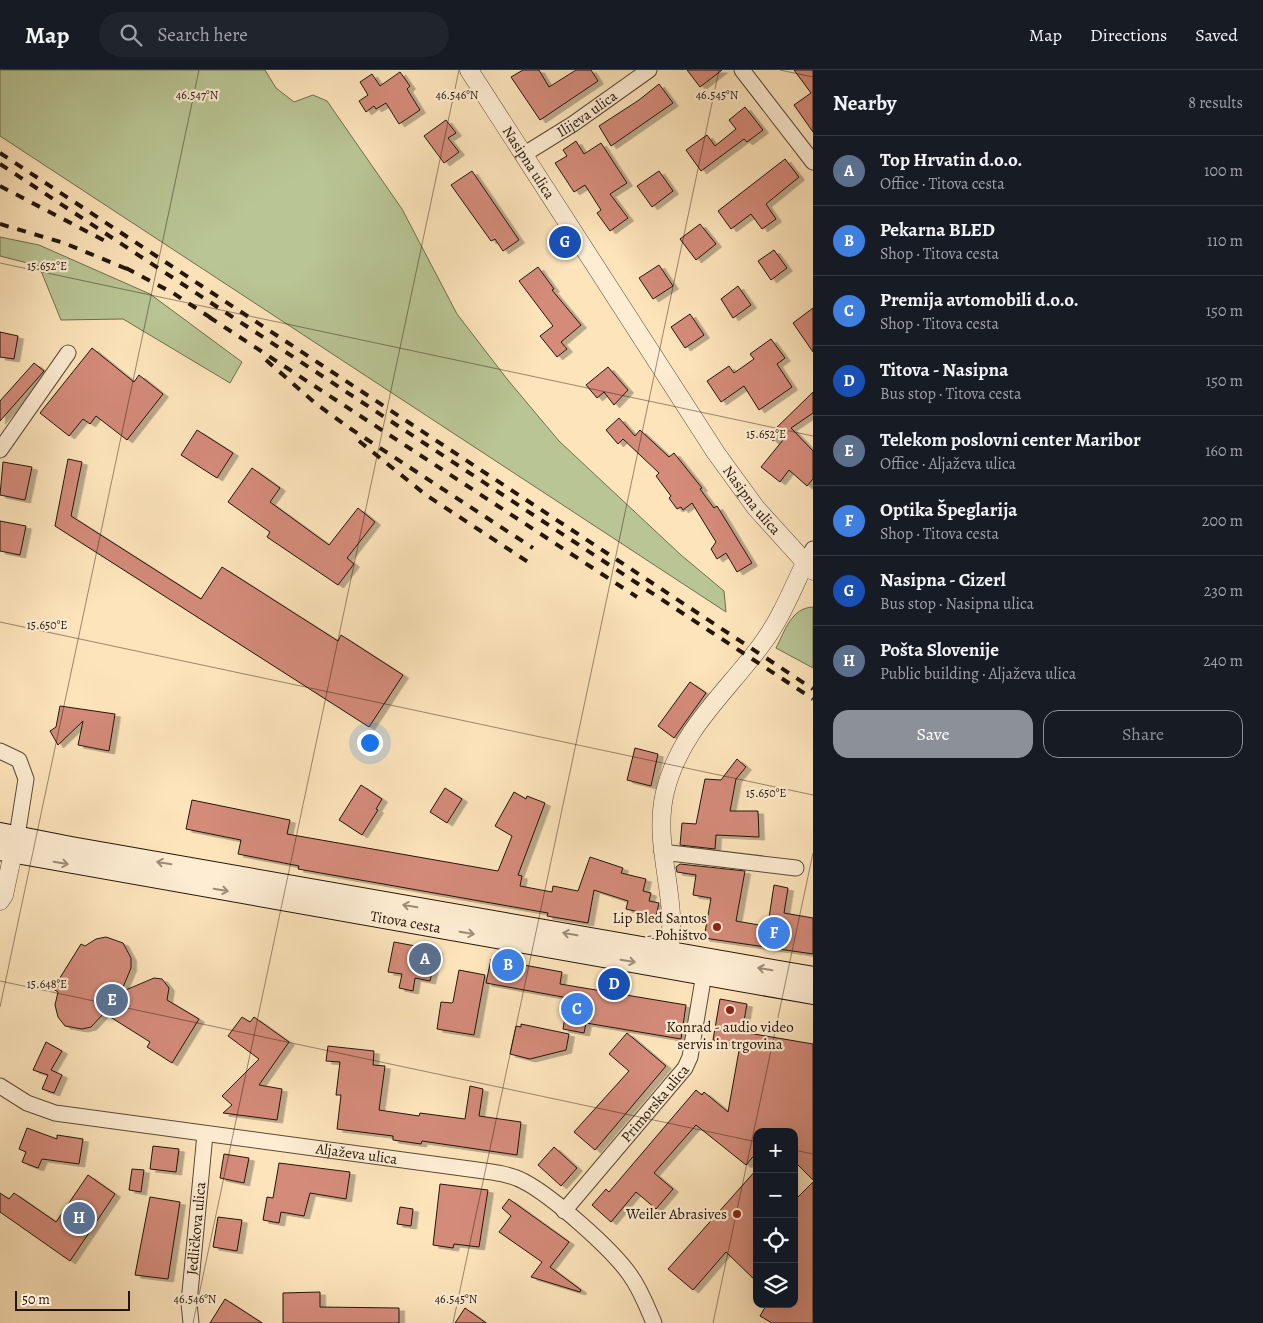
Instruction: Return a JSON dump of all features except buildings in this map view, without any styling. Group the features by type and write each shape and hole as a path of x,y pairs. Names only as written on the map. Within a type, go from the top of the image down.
{"main road":[{"name":"Titova cesta","path":"6,841 813,976"},
{"name":"Titova cesta","path":"6,841 813,994"}],"street":[{"name":"Nasipna ulica","path":"469,70 716,453 756,508 810,561 762,643 692,729 679,752 670,776 661,812 662,852 671,906 672,935 669,951"},
{"name":"Ilijeva ulica","path":"524,156 649,70"},
{"path":"742,70 813,162"},
{"path":"0,450 68,353"},
{"path":"0,751 19,760 24,769 26,779 23,809 6,841 4,895 0,901"},
{"path":"662,852 796,868"},
{"name":"Primorska ulica","path":"564,1212 685,1068 690,1058 704,974"},
{"name":"Aljaževa ulica","path":"0,1086 27,1103 55,1113 505,1174 524,1181 564,1212 612,1254 630,1275 642,1295 654,1323"},
{"name":"Jedličkova ulica","path":"191,1323 189,1303 205,1134"}],"green space":[{"path":"0,70 265,70 276,88 294,102 313,95 327,101 402,209 457,314 507,379 559,441 681,555 724,591 726,612 0,136"},
{"path":"0,237 39,245 150,294 242,362 230,383 123,319 61,320 39,266 0,256"},
{"path":"813,607 813,668 776,648 794,616 805,608"}],"railway":[{"path":"0,153 813,689"},
{"path":"0,164 813,699"},
{"path":"0,186 107,242"},
{"path":"0,224 64,243 132,271"},
{"path":"126,268 173,293 214,320"},
{"path":"209,317 637,597"},
{"path":"266,360 315,403 351,429 533,548"},
{"path":"359,441 426,495 528,562"}],"place":[{"name":"Nasipna - Cizerl","path":"565,242"},
{"name":"Lip Bled Santos - Pohištvo","path":"717,927"},
{"name":"Optika Špeglarija","path":"774,933"},
{"name":"Top Hrvatin d.o.o.","path":"425,959"},
{"name":"Pekarna BLED","path":"508,965"},
{"name":"Titova - Nasipna","path":"614,984"},
{"name":"Telekom poslovni center Maribor","path":"112,1000"},
{"name":"Premija avtomobili d.o.o.","path":"577,1009"},
{"name":"Konrad - audio video servis in trgovina","path":"730,1010"},
{"name":"Weiler Abrasives","path":"737,1214"},
{"name":"Pošta Slovenije","path":"79,1218"}]}
